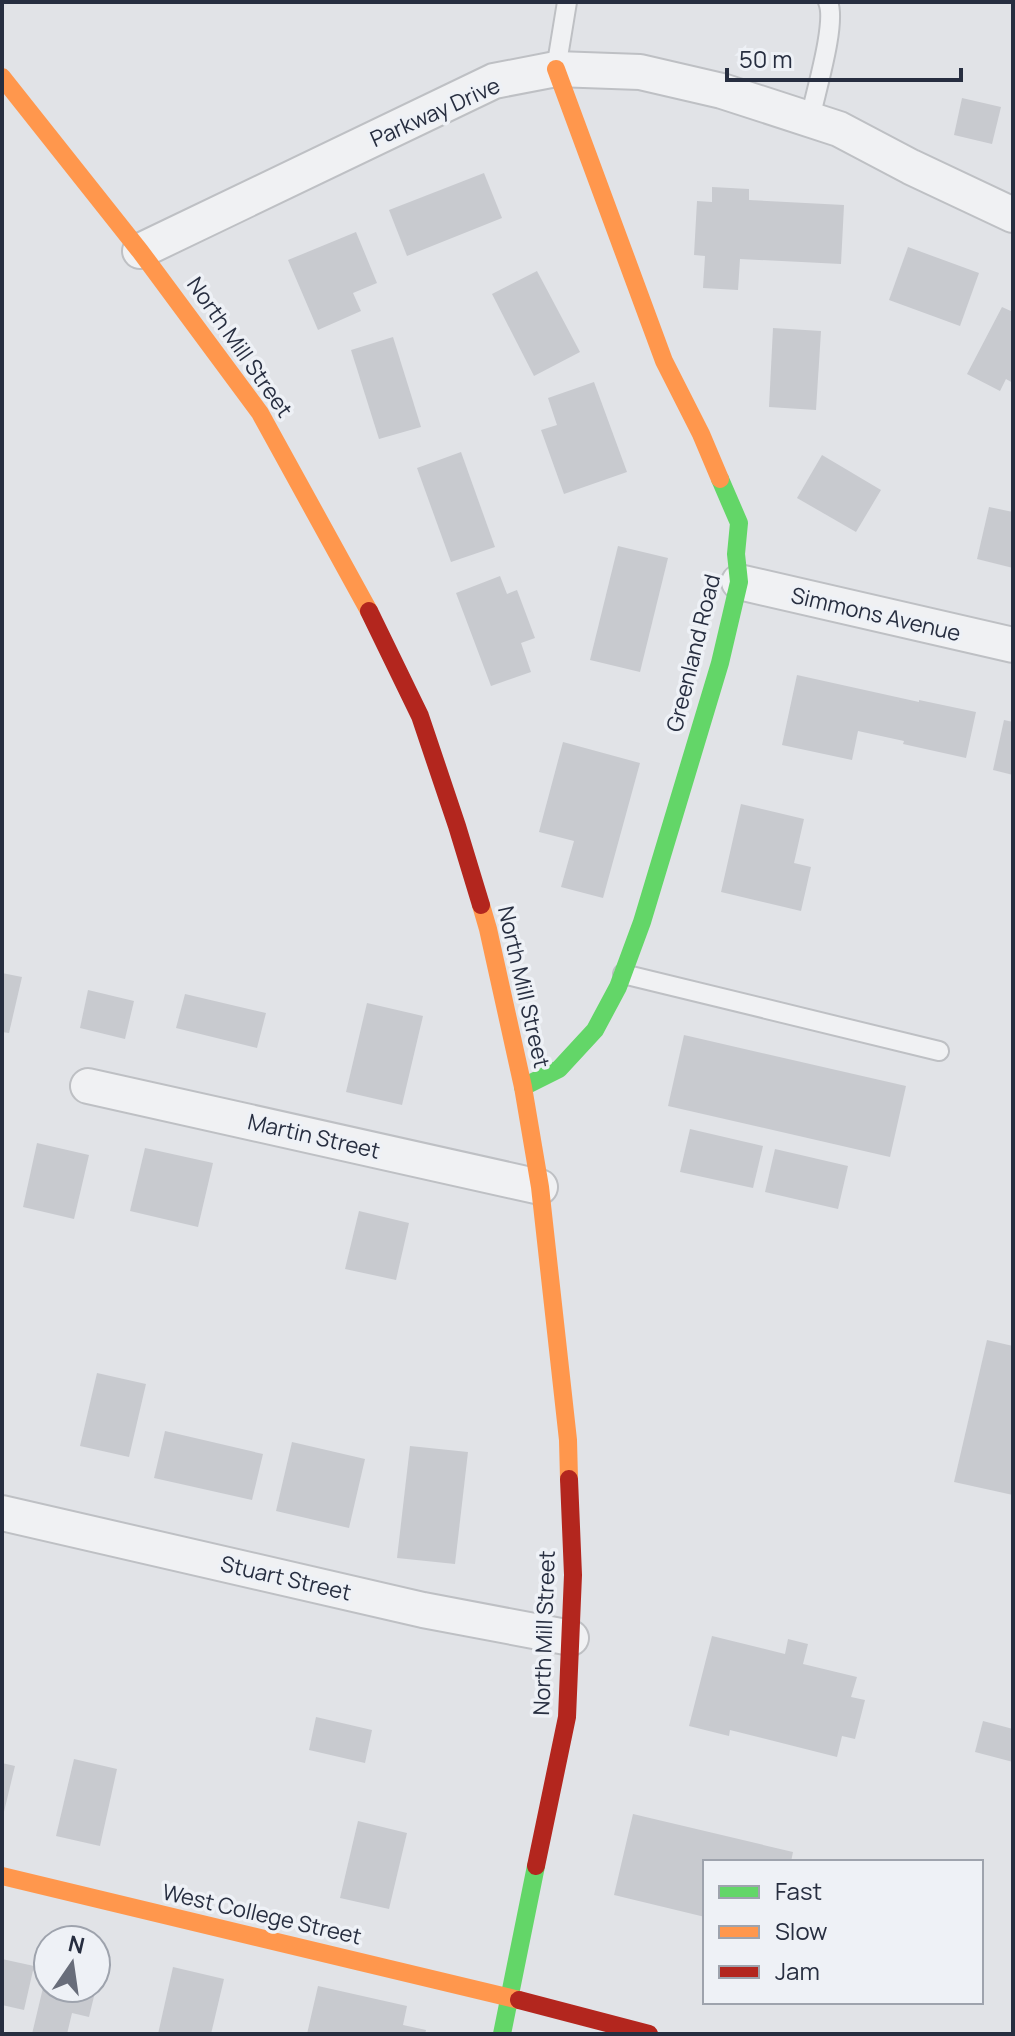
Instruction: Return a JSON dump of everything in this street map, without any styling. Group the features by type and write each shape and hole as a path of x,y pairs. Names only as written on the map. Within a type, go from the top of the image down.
{"main road":[{"name":"Greenland Road","path":"523,1087 559,1069 595,1030 618,987 642,922 711,694 739,582 736,554 739,523 701,434 664,361 556,69"},
{"name":"North Mill Street","path":"2,77 140,251 260,413 365,602 420,716 488,929 523,1087 540,1187 568,1440 573,1575 567,1717 502,2034"},
{"name":"West College Street","path":"2,1876 649,2034"}],"street":[{"name":"Parkway Drive","path":"140,251 494,81 556,69 640,72 722,91 810,119 839,129 1013,215"},
{"name":"Simmons Avenue","path":"739,582 1013,645"},
{"name":"Martin Street","path":"88,1086 540,1187"},
{"name":"Stuart Street","path":"2,1513 423,1610 571,1638"}],"lane":[{"path":"556,69 567,2"},
{"path":"810,119 831,22 828,2"},
{"path":"623,974 939,1051"}],"building":[{"path":"962,98 1001,107 992,144 954,135"},
{"path":"484,173 502,218 407,256 389,210"},
{"path":"712,187 749,189 749,200 844,205 841,264 740,259 738,290 703,288 705,256 694,255 697,201 712,202"},
{"path":"356,232 377,283 353,293 361,311 318,330 288,260"},
{"path":"908,247 979,273 960,326 889,300"},
{"path":"537,271 580,352 534,376 492,294"},
{"path":"1002,307 1013,312 1013,383 1006,379 1000,391 967,374"},
{"path":"773,328 821,331 816,410 769,407"},
{"path":"393,337 421,427 379,439 351,350"},
{"path":"594,382 627,472 564,494 541,430 557,425 548,398"},
{"path":"461,452 495,547 451,562 417,468"},
{"path":"822,455 881,490 856,532 797,498"},
{"path":"989,507 1013,512 1013,568 977,559"},
{"path":"618,546 668,558 640,672 590,660"},
{"path":"500,576 507,594 517,590 535,638 521,643 531,672 491,686 456,593"},
{"path":"797,675 976,712 966,758 858,731 852,760 782,745"},
{"path":"1004,720 1013,722 1013,775 993,770"},
{"path":"563,742 640,763 603,898 561,887 574,841 539,832"},
{"path":"741,804 804,819 794,863 811,867 801,911 721,892"},
{"path":"2,973 22,977 9,1033 2,1032"},
{"path":"88,990 134,1001 125,1039 80,1028"},
{"path":"185,994 266,1013 257,1048 176,1028"},
{"path":"367,1003 423,1016 402,1105 346,1092"},
{"path":"684,1035 906,1086 890,1157 668,1106"},
{"path":"690,1129 763,1146 753,1188 680,1172"},
{"path":"37,1143 89,1155 74,1219 23,1207"},
{"path":"145,1148 213,1163 198,1227 130,1211"},
{"path":"775,1149 848,1166 838,1209 765,1192"},
{"path":"359,1211 409,1223 396,1280 345,1269"},
{"path":"987,1340 1013,1346 1013,1495 954,1482"},
{"path":"97,1373 146,1384 129,1457 80,1446"},
{"path":"165,1431 263,1454 252,1500 154,1478"},
{"path":"292,1442 365,1459 349,1528 276,1511"},
{"path":"410,1446 468,1452 455,1564 397,1558"},
{"path":"712,1636 785,1654 788,1639 808,1644 803,1664 857,1677 851,1697 865,1700 855,1739 842,1736 837,1757 730,1730 729,1736 689,1726"},
{"path":"316,1717 372,1730 365,1763 309,1750"},
{"path":"983,1721 1013,1729 1013,1762 975,1752"},
{"path":"74,1759 117,1769 100,1846 56,1836"},
{"path":"2,1763 15,1766 3,1816 2,1816"},
{"path":"633,1814 793,1852 791,1860 703,1860 703,1917 614,1895"},
{"path":"358,1821 407,1833 389,1909 340,1898"},
{"path":"2,1959 32,1966 24,2010 2,2005"},
{"path":"173,1967 224,1979 211,2034 158,2034"},
{"path":"318,1986 407,2006 403,2025 426,2030 425,2034 307,2034"},
{"path":"39,2004 92,2004 89,2017 72,2013 67,2034 32,2034"}],"traffic: fast":[{"path":"523,1087 559,1069 595,1030 618,987 642,922 720,663 739,582 736,554 739,523 720,479"},
{"path":"502,2034 536,1866"}],"traffic: slow":[{"path":"556,69 664,361 720,479"},
{"path":"2,77 140,251 260,413 369,611"},
{"path":"481,905 523,1087 540,1187 568,1440 569,1479"},
{"path":"2,1876 519,2000"}],"traffic: jam":[{"path":"369,611 420,716 481,905"},
{"path":"536,1866 567,1717 573,1575 569,1479"},
{"path":"519,2000 649,2034"}]}
